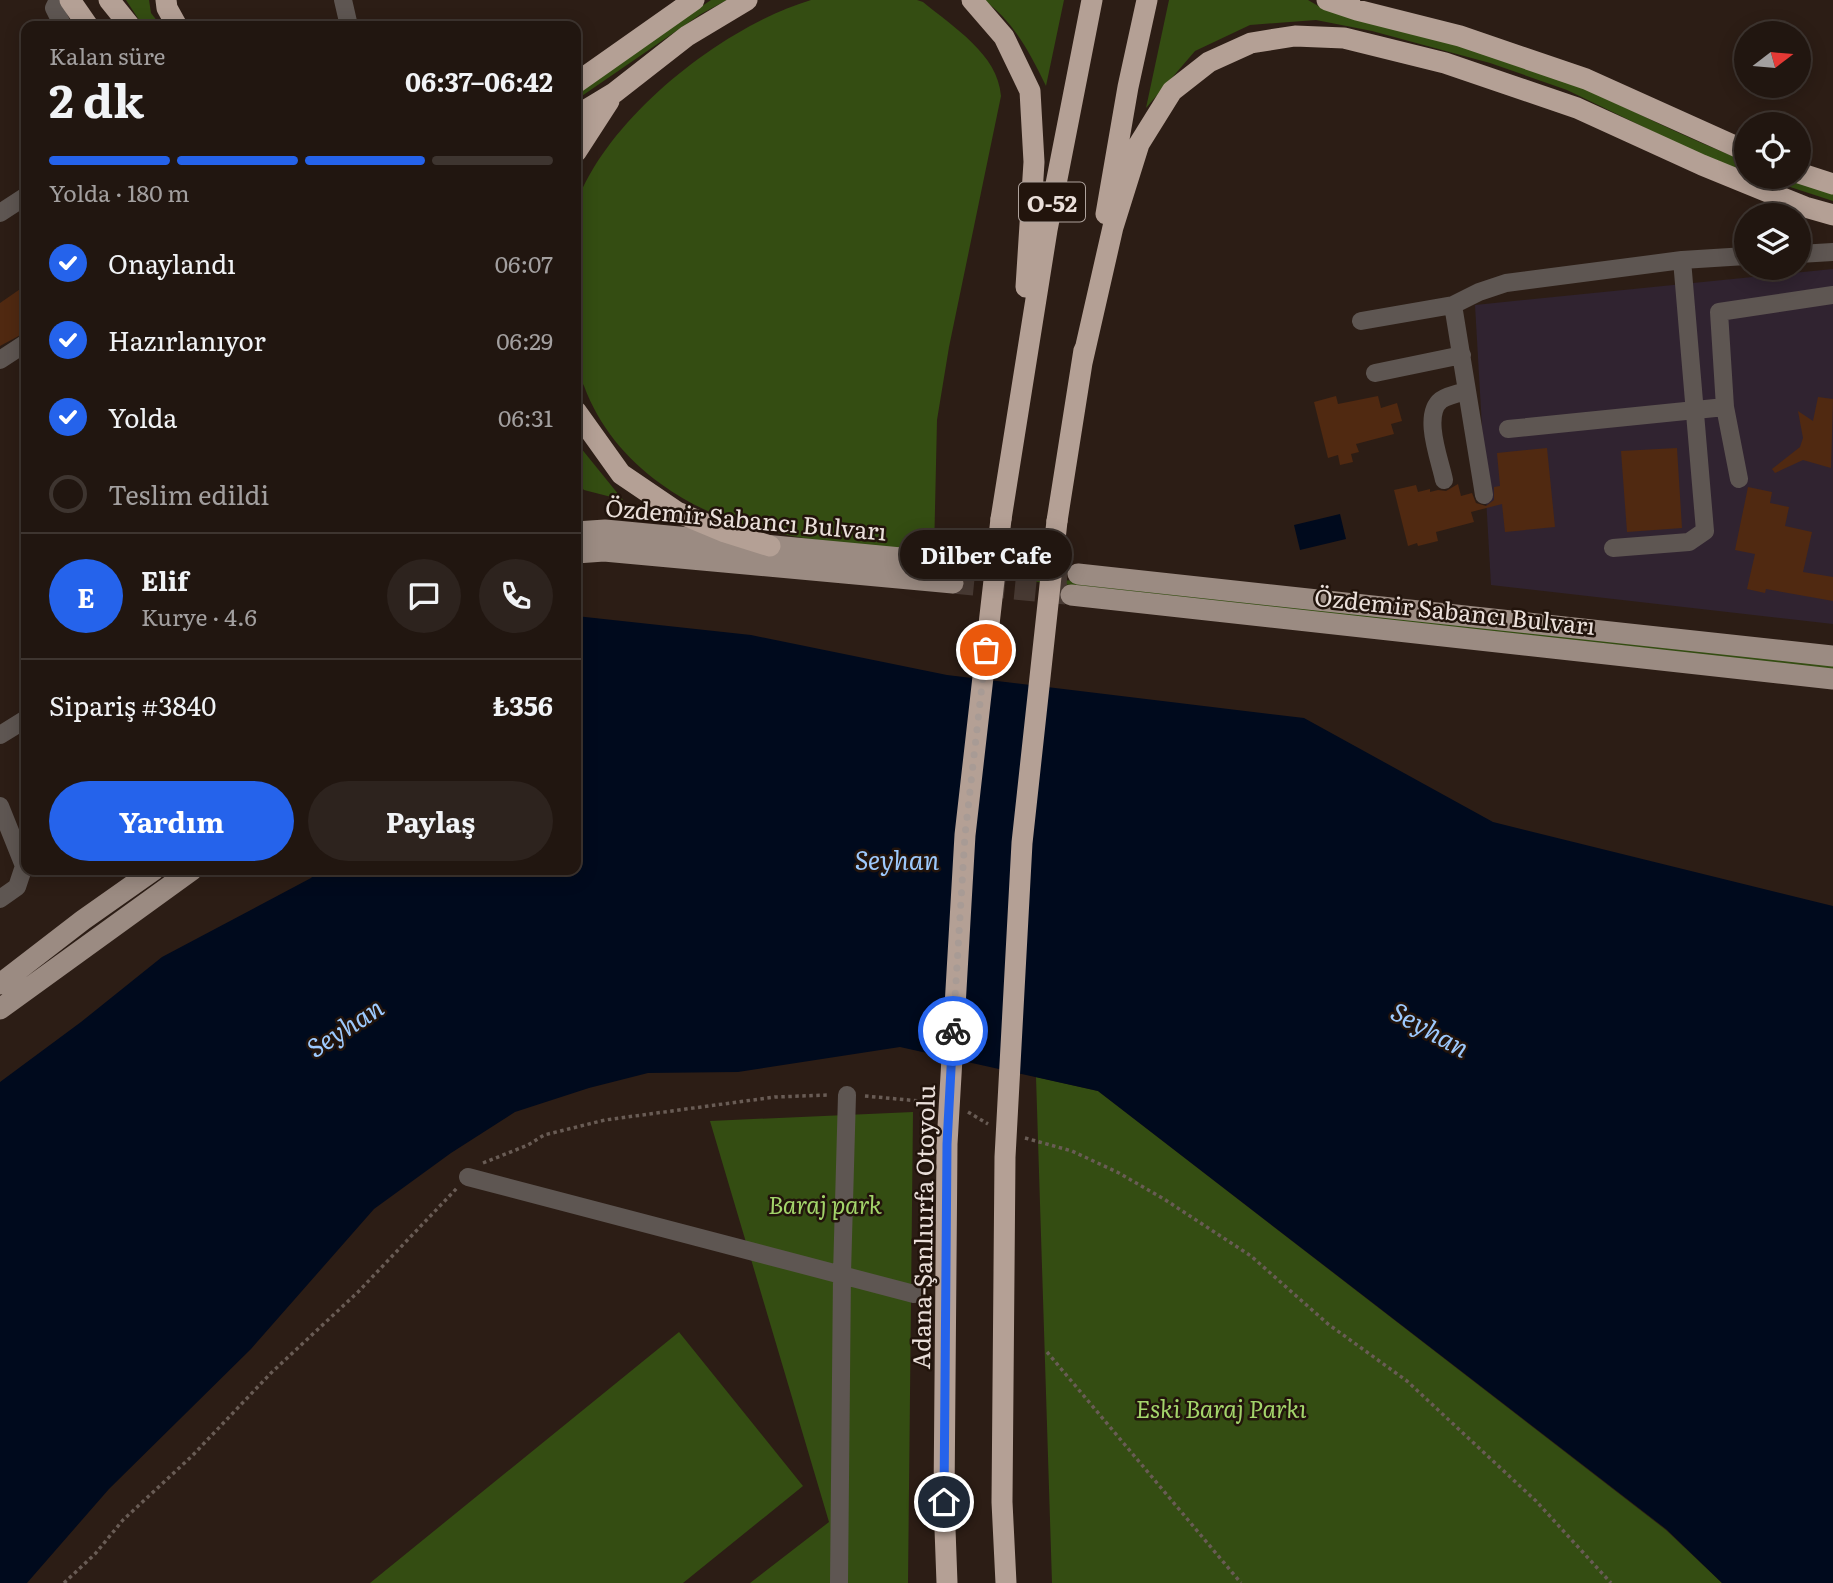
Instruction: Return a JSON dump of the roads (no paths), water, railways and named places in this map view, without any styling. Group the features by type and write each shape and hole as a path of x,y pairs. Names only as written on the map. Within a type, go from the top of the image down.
{"highway":[{"path":"70,0 85,21"},
{"path":"110,0 126,21"},
{"path":"166,0 174,21"},
{"path":"581,79 694,0"},
{"path":"581,113 614,93 687,36 747,0"},
{"path":"972,0 1004,37 1030,91 1034,162 1019,405"},
{"name":"Adana-Şanlıurfa Otoyolu","path":"947,1583 944,1502 947,1144 965,835 1001,519 1049,218 1092,0"},
{"name":"O-52","path":"1006,1583 1002,1503 1005,1157 1023,843 1057,521 1128,87 1147,0"},
{"path":"1326,0 1460,36 1586,79 1734,146"},
{"path":"1082,363 1113,226 1139,144 1172,91 1209,62 1251,43 1295,36 1344,37 1445,63 1577,108 1702,165 1805,207 1833,215"},
{"path":"581,144 614,93"},
{"path":"1811,177 1833,184"},
{"path":"581,418 621,474 677,512 725,532 770,546"}],"main road":[{"name":"Özdemir Sabancı Bulvarı","path":"581,532 605,530 770,546 954,573 604,551 581,553"},
{"name":"Özdemir Sabancı Bulvarı","path":"1078,574 1833,656"},
{"name":"Özdemir Sabancı Bulvarı","path":"1071,595 1833,679"},
{"path":"0,984 147,875"},
{"path":"0,1009 185,875"}],"street":[{"path":"58,0 54,8 60,21"},
{"path":"343,0 348,21"},
{"path":"0,213 21,199"},
{"path":"1811,253 1833,252"},
{"path":"1362,321 1453,305 1506,283 1682,260 1734,257"},
{"path":"1614,548 1689,542 1705,531 1682,260"},
{"path":"1739,479 1725,407 1719,312 1833,295"},
{"path":"1453,305 1484,495"},
{"path":"0,360 21,346"},
{"path":"1375,373 1462,355"},
{"path":"1444,480 1432,416 1444,398 1467,391"},
{"path":"1508,429 1725,407"},
{"path":"0,735 21,722"},
{"path":"0,806 21,858"},
{"path":"0,899 17,887 21,875"},
{"path":"839,1583 847,1095"},
{"path":"468,1177 914,1294"}],"water":[{"path":"1340,514 1346,539 1300,550 1294,525"},
{"name":"Seyhan","path":"581,617 751,635 947,675 1304,718 1493,822 1833,906 1833,1583 1722,1583 1666,1529 1098,1091 900,1047 738,1072 648,1073 589,1088 515,1112 451,1153 374,1209 251,1349 109,1489 27,1583 0,1583 0,1082 162,957 314,875 581,875"}],"tunnel":[{"path":"954,563 1078,574"},
{"path":"953,583 1066,594"}],"place":[{"name":"Dilber Cafe","path":"986,650"}],"park label":[{"name":"Baraj park","path":"825,1203"},
{"name":"Eski Baraj Parkı","path":"1221,1407"}]}
